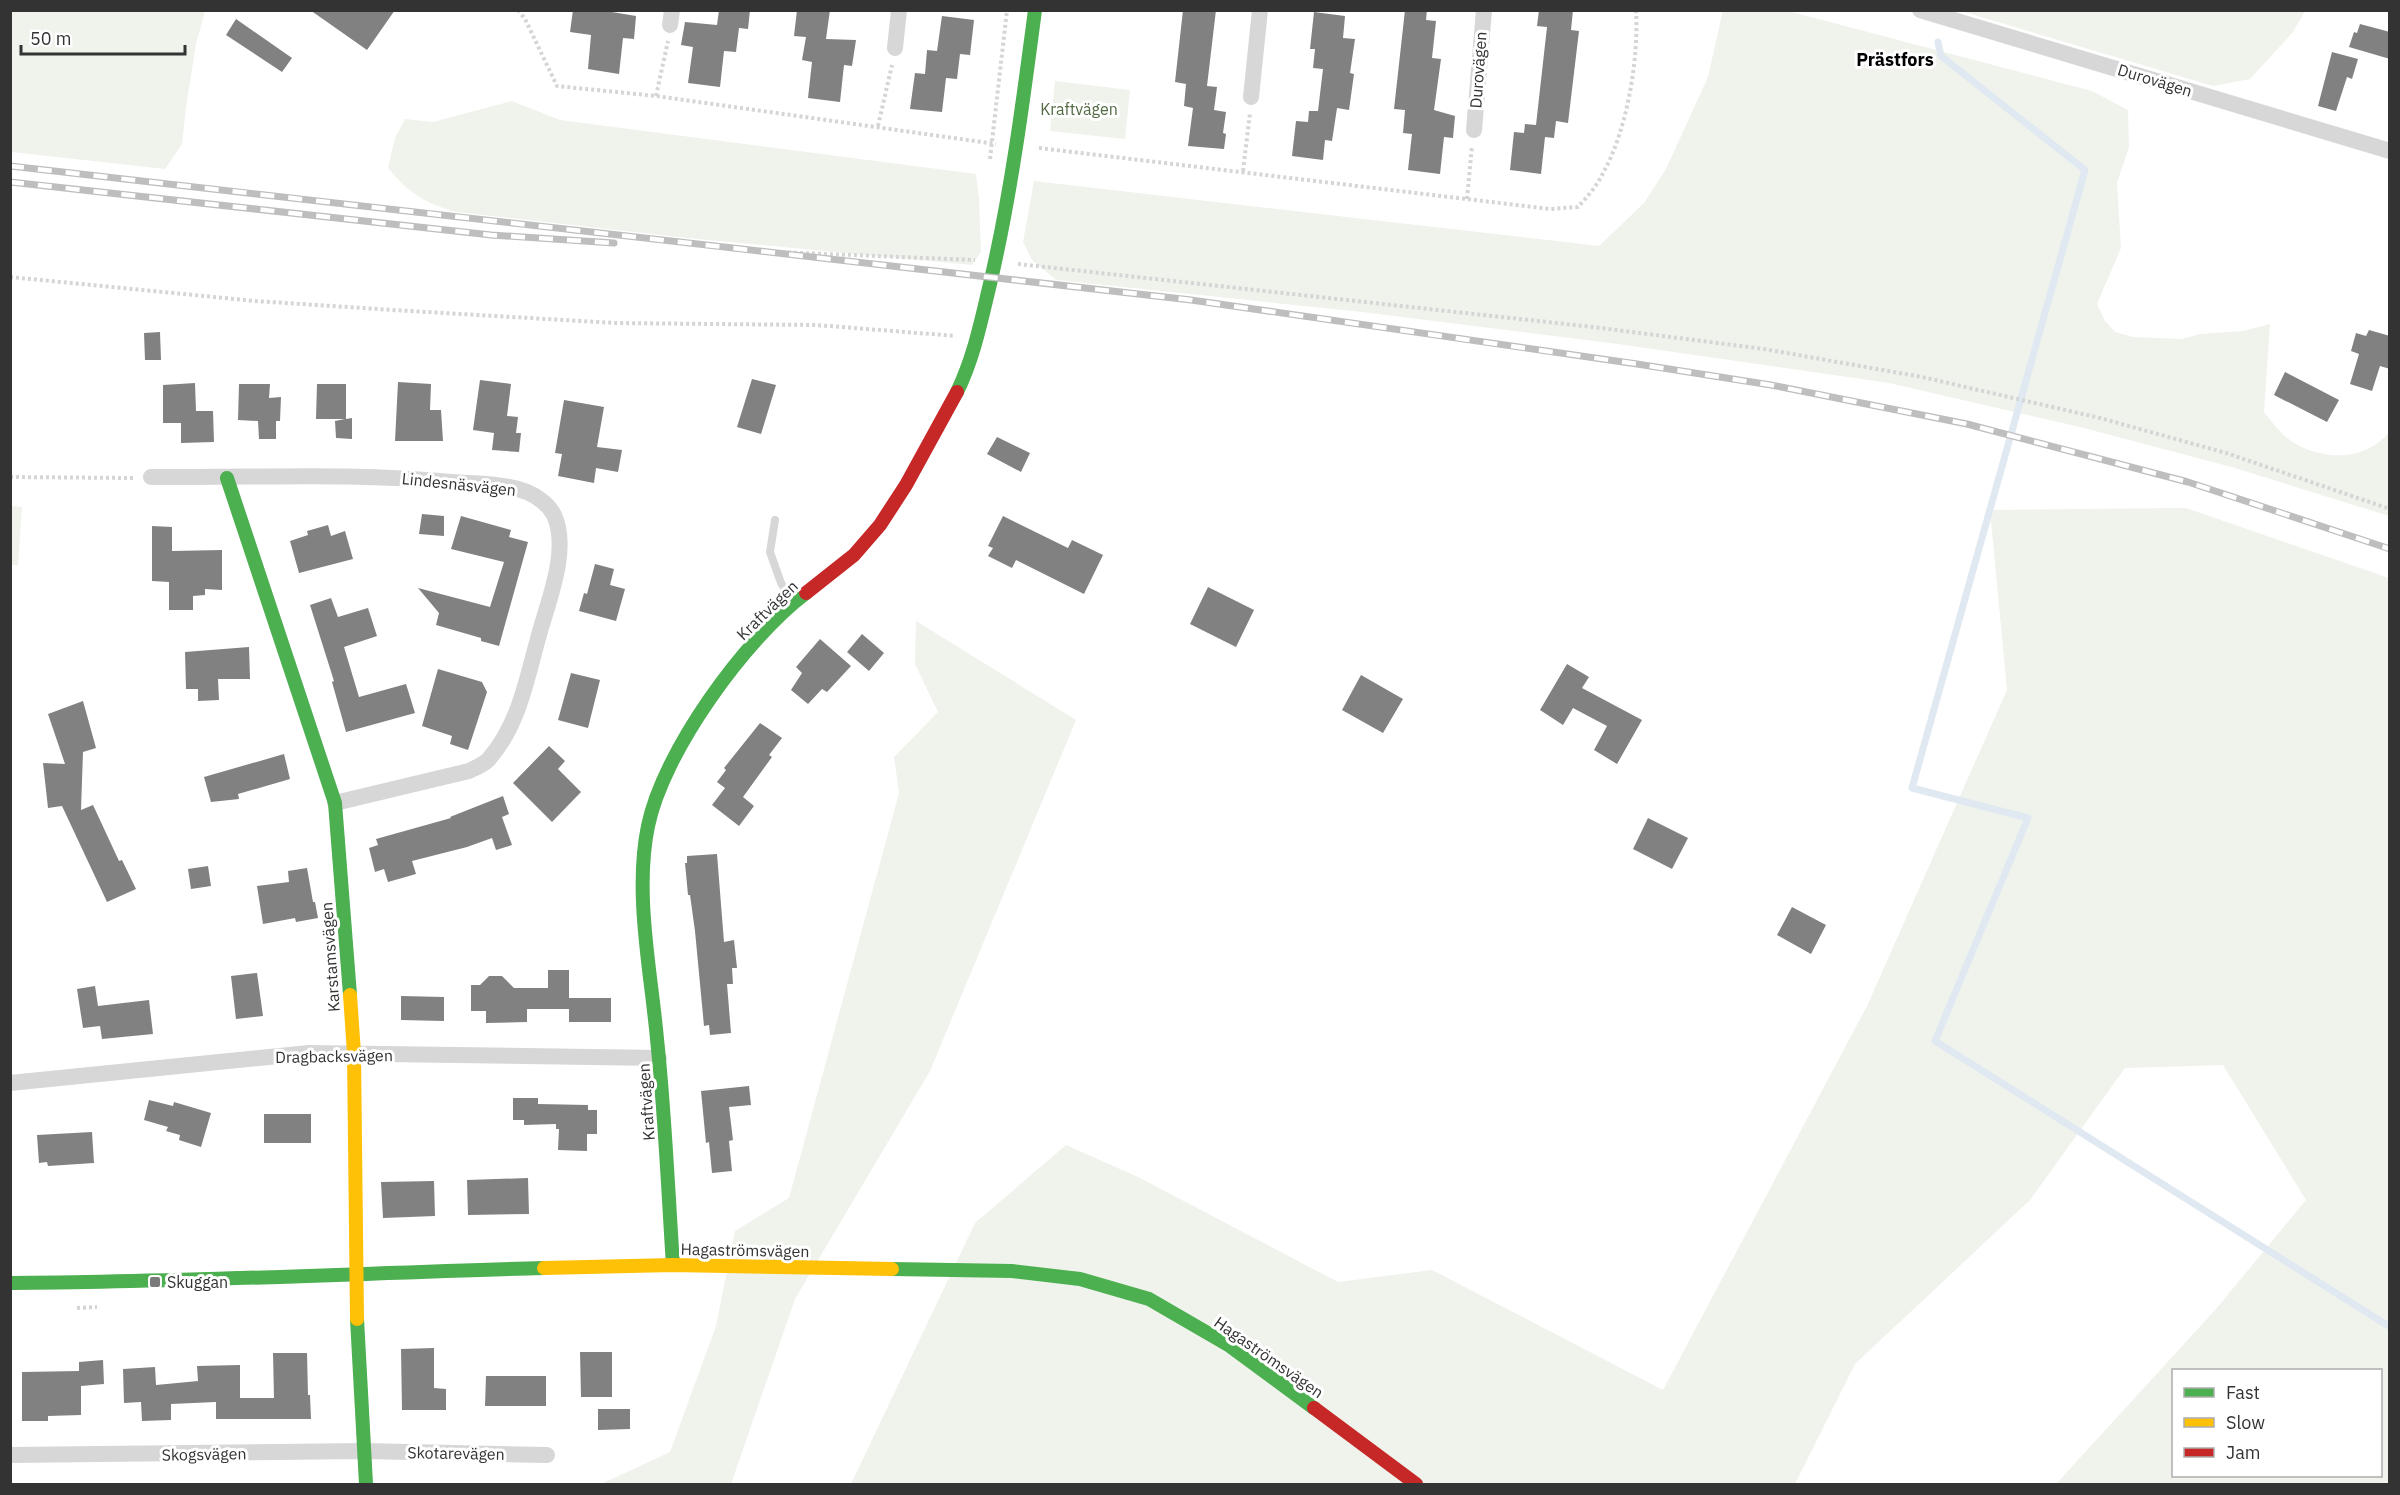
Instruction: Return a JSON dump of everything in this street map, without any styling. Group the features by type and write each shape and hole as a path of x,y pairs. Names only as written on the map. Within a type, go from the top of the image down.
{"street":[{"path":"895,48 899,10"},
{"name":"Kraftvägen","path":"673,1265 659,1058 644,886 648,830 655,800 668,769 711,698 756,641 793,603 847,563 872,536 896,503 960,385 977,338 996,261 1017,146 1035,10"},
{"path":"1251,97 1260,10"},
{"name":"Durovägen","path":"1474,130 1484,10"},
{"name":"Durovägen","path":"1920,10 2390,151"},
{"name":"Lindesnäsvägen","path":"151,477 227,478 330,475 415,478 503,487 528,492 547,505 554,516 559,541 556,574 518,712 488,760 469,771 334,803"},
{"name":"Karstamsvägen","path":"227,478 334,803 354,1053 356,1297 364,1452"},
{"name":"Dragbacksvägen","path":"10,1083 309,1053 659,1058"},
{"name":"Hagaströmsvägen","path":"10,1283 155,1282 357,1273 673,1265 1012,1271 1080,1279 1149,1299 1230,1346 1416,1485"},
{"path":"364,1452 366,1485"},
{"name":"Skogsvägen","path":"10,1455 364,1452"},
{"name":"Skotarevägen","path":"364,1452 547,1455"}],"lane":[{"path":"775,520 770,552 781,583 793,603"}],"path":[{"path":"518,10 525,19 557,86 656,96 1017,146 1550,209 1578,207 1604,173 1625,111 1638,40 1636,10"},
{"path":"656,96 671,18"},
{"path":"878,126 895,48"},
{"path":"1243,171 1251,97"},
{"path":"1467,199 1474,130"},
{"path":"752,250 996,261 1593,327 1764,349 1922,377 2100,418 2226,453 2390,509"},
{"path":"10,278 243,300 393,310 615,323 816,325 977,338"},
{"path":"10,477 151,477"}],"green space":[{"path":"11,10 205,11 196,44 182,144 165,169 11,152"},
{"path":"1723,10 1788,11 2092,91 2128,110 2129,147 2117,183 2121,248 2097,304 2105,321 2115,332 2133,337 2182,339 2200,334 2243,331 2270,324 2264,412 2289,440 2319,453 2344,455 2357,453 2380,442 2389,432 2389,516 2235,468 2080,427 1889,383 1618,344 1362,312 1056,280 1032,260 1023,242 1034,181 1599,246 1644,203 1666,169 1708,77"},
{"path":"1961,11 2305,11 2293,32 2250,79 2213,86"},
{"name":"Kraftvägen","path":"1055,81 1130,90 1125,139 1050,131"},
{"path":"512,101 560,120 976,174 981,252 972,265 687,238 456,212 418,196 388,168 395,138 405,119 433,122"},
{"path":"11,506 22,507 18,565 11,565"},
{"path":"2186,508 2389,578 2389,1484 2056,1484 2216,1309 2306,1200 2223,1065 2125,1068 2030,1200 1855,1364 1795,1484 851,1484 975,1223 1066,1145 1138,1177 1338,1282 1432,1270 1663,1390 1867,1006 2007,690 1990,510"},
{"path":"916,621 1076,720 930,1071 795,1299 731,1484 601,1484 670,1452 716,1326 735,1231 789,1198 899,793 894,757 938,712 915,664"}],"building":[{"path":"310,10 395,10 367,50"},
{"path":"573,10 600,10 636,16 634,39 623,38 619,74 588,69 591,35 570,32"},
{"path":"719,10 750,10 748,29 739,28 736,52 724,51 720,87 688,83 693,47 681,45 685,22 717,25"},
{"path":"797,10 830,10 826,39 856,40 852,66 844,65 840,102 808,98 812,62 802,60 806,37 794,36"},
{"path":"1183,10 1216,10 1207,86 1217,87 1214,110 1226,112 1223,133 1226,134 1224,149 1188,146 1193,108 1184,106 1186,84 1175,82"},
{"path":"1405,10 1427,10 1426,20 1436,21 1432,58 1441,59 1434,110 1455,116 1453,138 1444,137 1440,174 1408,170 1412,134 1403,133 1405,110 1394,109"},
{"path":"1539,10 1573,10 1571,30 1579,31 1568,123 1556,121 1554,138 1545,137 1541,174 1510,170 1514,132 1524,133 1525,124 1536,125 1547,27 1537,26"},
{"path":"1314,12 1345,16 1343,38 1355,39 1350,73 1354,74 1349,110 1337,108 1332,141 1325,140 1323,160 1292,156 1296,121 1308,122 1309,111 1318,111 1323,69 1313,68 1315,49 1310,49"},
{"path":"942,16 974,20 970,55 960,54 957,79 946,78 942,112 910,109 915,73 925,74 927,50 937,51"},
{"path":"236,19 292,58 282,72 226,35"},
{"path":"2360,24 2390,32 2390,59 2349,47 2354,32 2357,33"},
{"path":"2332,52 2358,59 2352,79 2347,77 2336,111 2318,106"},
{"path":"2369,330 2390,336 2390,369 2380,366 2372,391 2350,384 2359,354 2351,351 2356,333 2366,336"},
{"path":"160,332 161,360 145,360 144,333"},
{"path":"2285,372 2339,400 2327,422 2274,395"},
{"path":"752,379 776,385 761,434 737,427"},
{"path":"480,380 511,384 507,416 518,417 516,433 521,433 519,452 492,450 494,433 473,430"},
{"path":"398,382 431,384 430,410 441,410 443,441 395,441"},
{"path":"195,383 196,411 213,411 214,442 181,443 181,423 163,423 163,385"},
{"path":"239,384 270,384 269,398 281,397 280,421 276,421 276,439 259,439 258,421 238,420"},
{"path":"317,384 346,384 346,419 352,418 352,439 336,438 335,421 345,419 316,419"},
{"path":"564,400 604,407 597,447 622,450 618,472 596,468 594,483 558,476 562,454 555,453"},
{"path":"997,437 1030,453 1021,472 987,454"},
{"path":"422,514 444,516 444,536 419,534"},
{"path":"461,516 511,530 509,537 528,542 499,646 481,641 481,638 436,625 439,613 418,588 490,607 504,562 451,549"},
{"path":"1003,516 1068,548 1072,540 1103,555 1084,594 1016,560 1012,568 988,556 993,548 988,546"},
{"path":"328,525 331,536 345,531 353,559 299,573 290,541 308,535 307,531"},
{"path":"152,526 172,527 172,551 222,550 222,590 205,589 205,595 193,596 193,610 169,610 169,582 152,581"},
{"path":"595,564 614,569 610,585 625,589 616,621 579,611 584,593 587,594"},
{"path":"1208,587 1254,610 1236,647 1190,624"},
{"path":"331,598 338,617 368,608 377,636 344,647 359,697 406,684 415,713 346,732 332,682 334,681 310,605"},
{"path":"862,634 884,653 869,671 847,652"},
{"path":"820,639 851,666 827,692 822,689 808,704 791,690 802,673 796,667"},
{"path":"249,647 250,679 218,679 219,700 198,701 198,689 186,689 185,652"},
{"path":"1567,664 1589,677 1582,688 1642,720 1617,764 1594,750 1607,726 1573,708 1563,725 1540,710"},
{"path":"438,669 482,682 487,692 468,750 450,744 452,736 422,726"},
{"path":"571,673 600,680 588,728 558,720"},
{"path":"1361,675 1403,699 1383,733 1342,710"},
{"path":"83,701 96,748 83,752 81,810 93,805 119,861 122,860 136,889 107,902 62,806 48,808 43,763 65,764 48,714"},
{"path":"760,723 782,738 769,755 772,757 743,797 754,806 739,826 712,805 725,788 717,782 726,770 724,768"},
{"path":"549,746 565,761 558,769 581,792 552,822 513,783"},
{"path":"284,754 290,779 238,794 239,799 211,802 204,777"},
{"path":"503,796 509,814 502,817 512,845 496,850 492,838 412,861 416,874 388,882 384,869 375,872 369,848 378,845 376,839 451,818"},
{"path":"1648,818 1688,838 1672,869 1633,849"},
{"path":"717,854 724,942 734,940 737,968 732,968 733,984 727,984 731,1033 710,1035 709,1025 704,1026 695,931 685,863 687,863 687,856"},
{"path":"208,866 211,886 191,889 188,869"},
{"path":"307,868 318,918 296,922 295,918 263,924 257,886 289,882 288,871"},
{"path":"1792,907 1826,925 1811,954 1777,935"},
{"path":"548,970 569,970 569,998 611,998 611,1022 569,1022 569,1009 527,1009 527,1022 486,1023 486,1011 471,1011 471,985 480,985 489,976 502,976 514,988 548,988"},
{"path":"257,973 263,1016 236,1019 231,976"},
{"path":"95,986 98,1006 149,1000 153,1034 102,1039 100,1026 83,1028 77,989"},
{"path":"401,996 444,997 444,1021 401,1020"},
{"path":"749,1086 751,1105 729,1107 733,1140 729,1141 732,1171 712,1173 709,1142 706,1143 701,1091"},
{"path":"513,1098 538,1098 538,1104 588,1105 588,1110 597,1110 597,1134 587,1134 587,1151 558,1150 559,1129 556,1129 556,1124 524,1125 524,1120 513,1120"},
{"path":"149,1100 173,1106 174,1102 211,1113 201,1147 179,1140 180,1135 166,1131 168,1127 144,1120"},
{"path":"264,1114 311,1114 311,1143 264,1143"},
{"path":"92,1132 94,1163 48,1166 47,1162 39,1163 37,1135"},
{"path":"528,1178 529,1214 468,1215 467,1180"},
{"path":"434,1181 435,1216 383,1218 381,1182"},
{"path":"434,1348 434,1388 446,1389 446,1410 402,1410 401,1349"},
{"path":"580,1352 612,1352 612,1397 581,1397"},
{"path":"273,1353 307,1353 311,1419 216,1419 216,1402 171,1404 171,1420 142,1421 141,1402 124,1403 123,1369 155,1367 156,1385 198,1381 197,1366 240,1365 240,1398 274,1398"},
{"path":"103,1360 104,1384 81,1386 81,1415 48,1416 48,1421 22,1421 22,1372 79,1371 79,1362"},
{"path":"486,1376 546,1376 546,1406 485,1406"},
{"path":"598,1409 630,1409 630,1429 598,1430"}],"waterway":[{"path":"1938,42 1941,56 2085,170 1912,788 2028,818 1935,1041 2390,1327"}],"railway":[{"path":"10,166 1191,300 1771,385 1967,424 2188,482 2390,549"},
{"path":"10,182 491,235 614,243"}],"traffic: fast":[{"path":"957,392 976,339 1004,216 1035,10"},
{"path":"227,478 335,803 350,995"},
{"path":"673,1265 662,1095 643,905 644,852 648,826 670,765 710,699 758,638 782,613 806,593"},
{"path":"10,1283 544,1268"},
{"path":"892,1269 1012,1271 1080,1279 1149,1299 1230,1346 1314,1408"},
{"path":"357,1319 366,1484"}],"traffic: slow":[{"path":"350,995 354,1053 357,1319"},
{"path":"544,1268 673,1265 892,1269"}],"traffic: jam":[{"path":"806,593 854,555 880,525 906,485 957,392"},
{"path":"1314,1408 1416,1484"}],"place":[{"name":"Skuggan","path":"155,1282"}],"district":[{"name":"Prästfors","path":"1895,60"}]}
